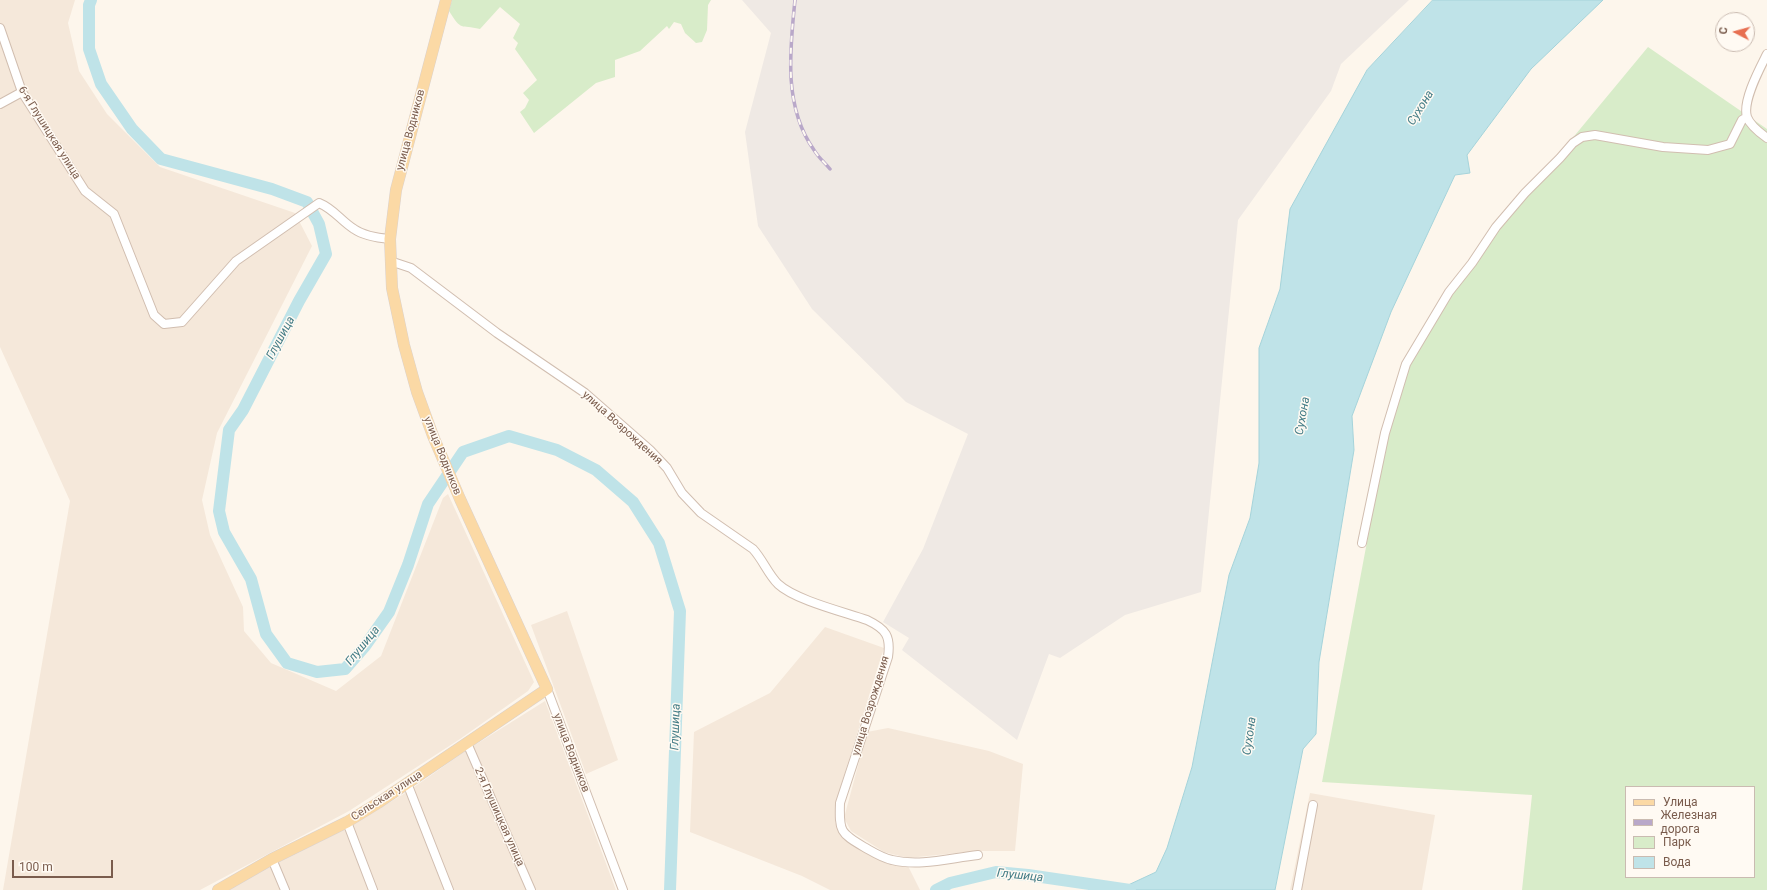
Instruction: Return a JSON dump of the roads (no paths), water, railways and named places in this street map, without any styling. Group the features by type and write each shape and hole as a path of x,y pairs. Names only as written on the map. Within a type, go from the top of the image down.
{"main road":[{"name":"улица Водников","path":"446,0 399,179 390,239 392,288 404,345 417,392 433,436 460,499 547,689"},
{"name":"Сельская улица","path":"218,890 272,859 347,822 407,784 547,689"}],"street":[{"name":"6-я Глушицкая улица","path":"0,28 22,92 85,191 114,214 154,315 164,324 182,322 236,261 320,203 330,207 354,230 373,237 390,239"},
{"path":"1767,54 1749,96 1746,110 1747,117 1767,138"},
{"path":"0,104 22,92"},
{"path":"1362,543 1385,432 1406,364 1449,292 1472,263 1496,228 1525,193 1582,136 1595,135 1663,147 1708,150 1730,144 1742,120 1747,117"},
{"name":"улица Возрождения","path":"390,262 411,268 497,333 585,393 650,450 667,468 682,493 701,513 756,553 773,579 788,592 867,620 884,630 889,640 888,657 840,803 839,820 841,828 845,834 854,841 891,860 923,862 978,855"},
{"name":"улица Водников","path":"547,689 623,890"},
{"name":"2-я Глушицкая улица","path":"467,744 531,890"},
{"path":"407,784 449,890"},
{"path":"1298,890 1313,805"},
{"path":"347,822 373,890"},
{"path":"272,859 285,890"}],"water":[{"name":"Сухона","path":"1433,0 1603,0 1531,69 1467,155 1470,173 1455,175 1391,312 1352,416 1354,450 1319,662 1316,734 1303,749 1275,890 1125,890 1126,886 1156,872 1167,848 1192,767 1229,575 1250,518 1259,463 1259,348 1280,289 1290,209 1367,70"}],"waterway":[{"name":"Глушица","path":"91,0 89,5 89,49 101,84 132,129 161,159 272,189 307,202 319,224 326,254 299,301 243,410 229,430 219,511 224,532 251,579 266,634 287,663 317,672 345,669 365,646 389,612 408,565 428,504 463,452 509,436 557,450 596,470 633,502 659,543 680,611 670,890"},
{"name":"Глушица","path":"936,890 950,883 996,872 1028,875 1130,890"}],"railway":[{"path":"795,0 791,58 793,97 797,115 804,133 816,153 830,169"}]}
